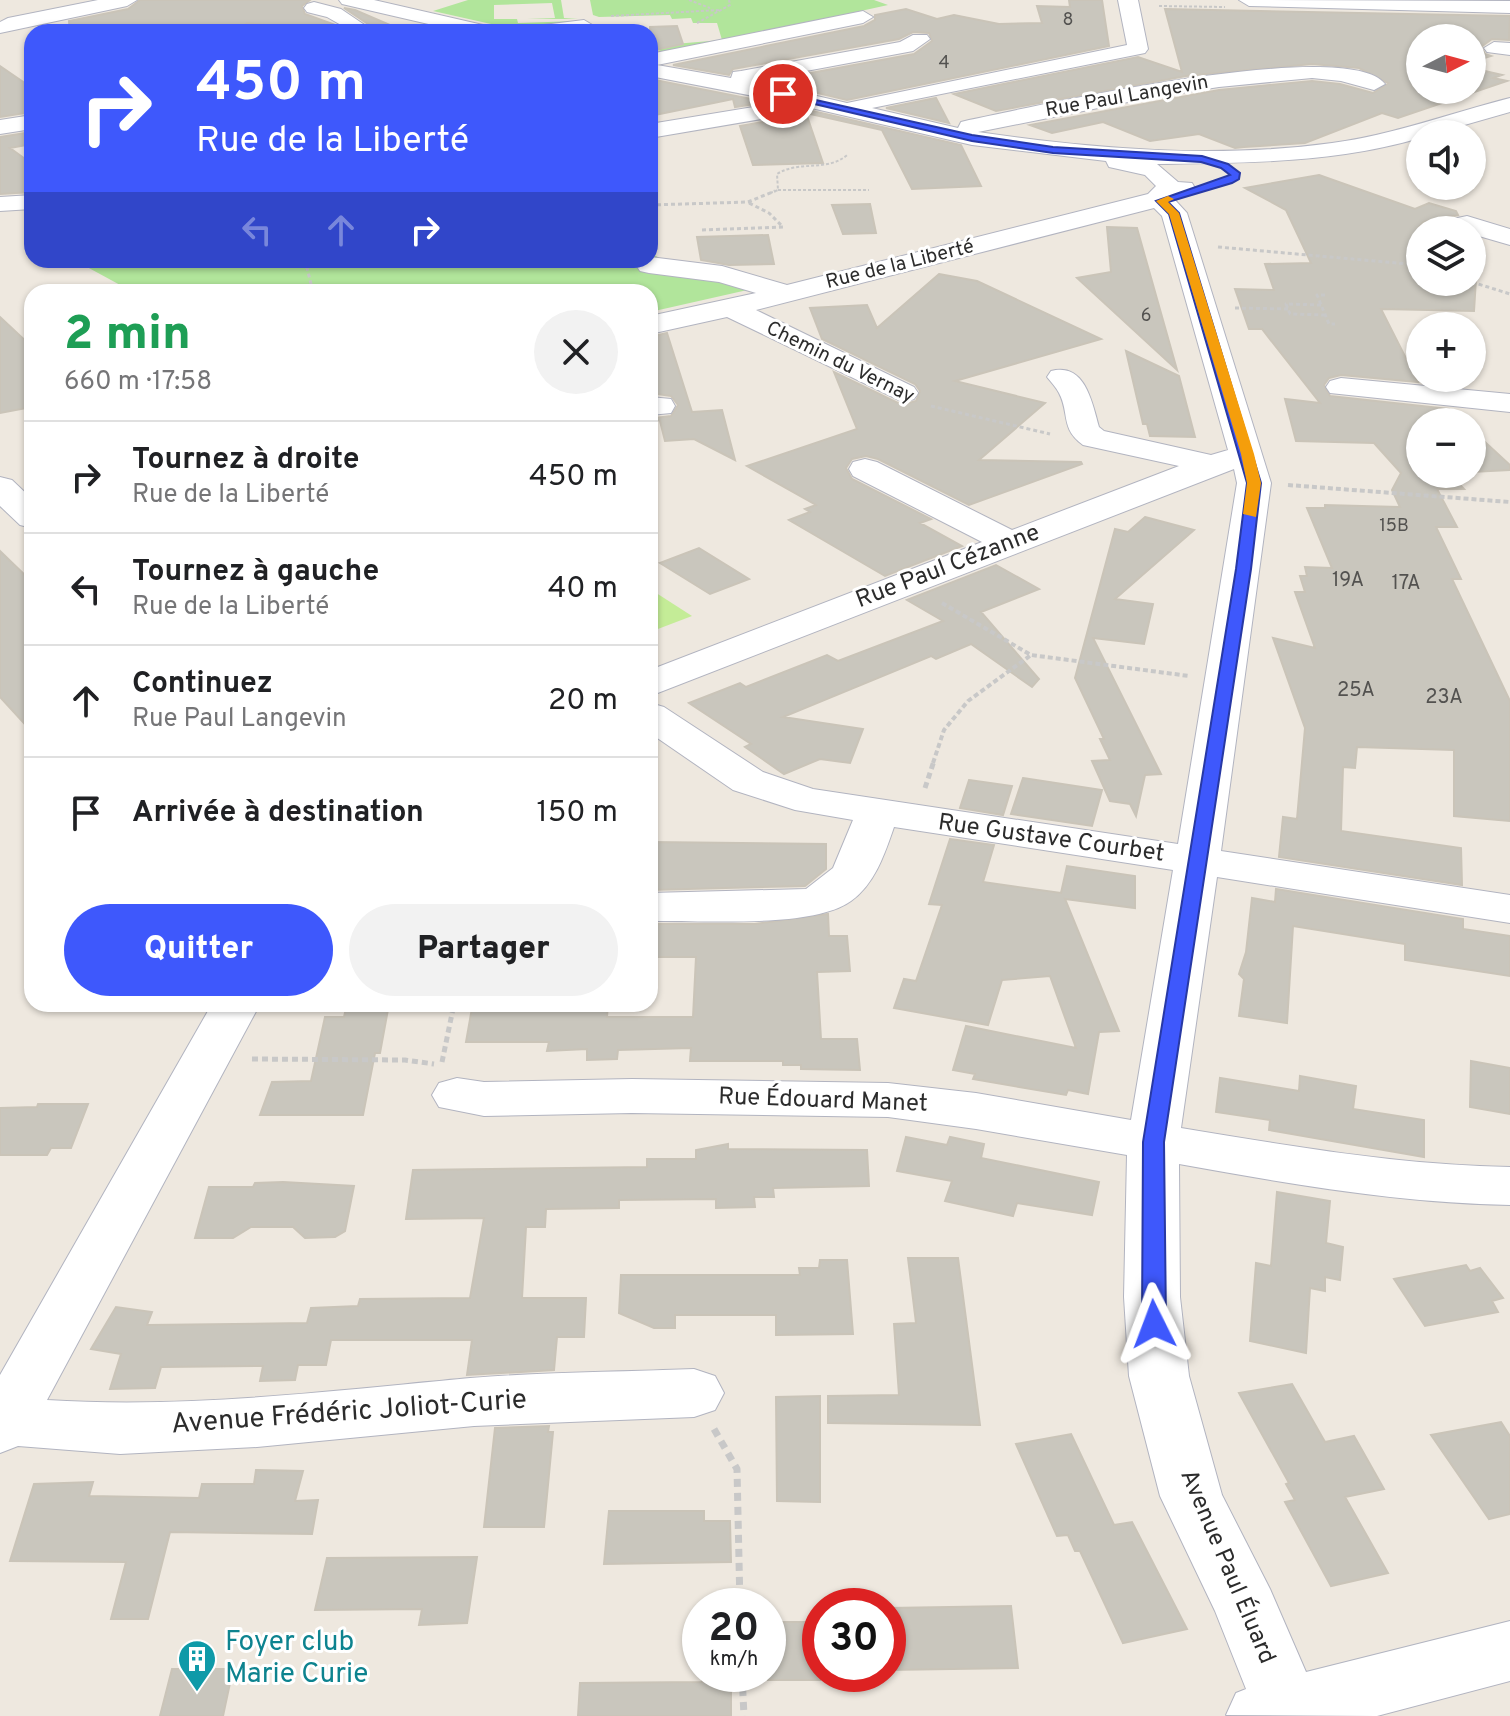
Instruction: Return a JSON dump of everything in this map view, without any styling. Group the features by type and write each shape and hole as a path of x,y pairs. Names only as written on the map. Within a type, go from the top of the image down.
{"street":[{"path":"4,28 15,22 127,0"},
{"path":"354,0 455,24"},
{"path":"580,0 584,24"},
{"path":"658,130 822,107 1138,49 1128,0"},
{"path":"1249,0 1510,7"},
{"path":"314,8 334,13 352,24"},
{"name":"Rue Paul Langevin","path":"658,68 863,17"},
{"path":"658,44 697,41 701,36 697,23"},
{"name":"Rue Paul Langevin","path":"716,84 906,47 920,39"},
{"name":"Rue Paul Langevin","path":"658,69 1029,152 1232,176"},
{"name":"Rue Paul Langevin","path":"940,134 1148,91 1312,72 1343,75 1374,84"},
{"path":"1486,122 1507,114"},
{"path":"1329,155 1507,114"},
{"path":"0,127 24,123"},
{"name":"Rue Paul Langevin","path":"940,134 1053,150 1179,157 1329,155"},
{"path":"1329,155 1406,146"},
{"name":"Rue de la Liberté","path":"658,323 1167,198 1179,191 1232,176 1329,155"},
{"name":"Rue de la Liberté","path":"1179,157 1232,176"},
{"path":"1117,162 1153,170 1168,185 1167,198"},
{"name":"Avenue Paul Éluard","path":"1167,198 1202,307 1236,468 1225,681 1153,1142 1152,1297 1159,1376 1191,1496 1247,1610 1278,1713"},
{"path":"0,204 24,202"},
{"path":"1486,230 1510,237"},
{"path":"658,266 722,274 787,294"},
{"name":"Chemin du Vernay","path":"730,308 903,393"},
{"path":"1062,377 1075,393 1084,431 1094,438 1236,468"},
{"path":"1341,387 1510,403"},
{"name":"Rue Paul Cézanne","path":"658,681 1010,543 1236,468"},
{"path":"865,469 1010,543"},
{"path":"7,477 24,505"},
{"name":"Rue Gustave Courbet","path":"658,720 748,781 767,789 896,816 1197,859 1510,909"},
{"path":"658,907 805,904 825,899 849,880 896,816"},
{"name":"Avenue Frédéric Joliot-Curie","path":"231,1012 2,1424 120,1429 257,1423 474,1402 694,1393"},
{"name":"Rue Édouard Manet","path":"449,1080 484,1099 632,1096 888,1100 976,1111 1325,1170 1444,1185 1510,1186"},
{"path":"1278,1713 1510,1651"}],"path":[{"path":"689,0 695,5 719,10"},
{"path":"697,23 700,18 730,5 729,0"},
{"path":"611,16 719,10"},
{"path":"778,190 777,174 783,169 793,165 837,163 847,155"},
{"path":"658,205 748,202 778,190 869,190"},
{"path":"702,230 783,227 769,213 748,202"},
{"path":"1184,245 1406,264"},
{"path":"1486,286 1510,294"},
{"path":"1325,295 1317,295 1329,324 1335,324"},
{"path":"1321,305 1286,304 1290,314 1325,315"},
{"path":"1202,307 1288,309"},
{"name":"Chemin du Vernay","path":"903,393 922,404 1084,441 1094,438"},
{"path":"1236,468 1510,502"},
{"path":"909,583 1031,655 1225,681"},
{"path":"896,816 944,730 968,701 1031,655"},
{"path":"197,1069 250,1059 405,1060 449,1080 453,1012"},
{"path":"694,1393 737,1469 740,1588"},
{"path":"743,1692 744,1716"}],"green space":[{"path":"468,0 561,0 564,18 578,19 527,19 555,18 552,3 494,5 494,19 517,19 518,23 578,21 561,24 491,24 433,11"},
{"path":"590,0 874,0 888,5 671,53 658,50 658,45 722,40 717,23 693,23 691,18 672,19 670,15 593,15"},
{"path":"658,257 779,283 658,310 658,284 118,284 89,268 658,268"},
{"path":"658,594 692,616 658,629"}],"building":[{"path":"140,0 310,0 302,6 305,14 333,24 69,24 69,21 128,9"},
{"path":"1069,0 1102,0 1109,46 847,100 767,81 914,54 932,41 929,33 913,32 899,39 733,69 729,75 673,65 864,26 875,20 875,15 906,9 937,19 954,15 999,24 1042,23 1037,6 1070,7"},
{"path":"344,8 387,24 368,24"},
{"path":"1165,9 1510,16 1509,40 1492,39 1486,43 1486,24 1406,24 1406,104 1439,104 1398,118 1382,113 1305,143 1235,148 1199,134 1150,141 1103,122 1052,133 1030,125 1219,90 1312,81 1340,84 1373,93 1388,83 1359,68 1312,64 1186,76 996,111 954,94 1138,57 1182,72"},
{"path":"677,26 683,44 658,49 658,27"},
{"path":"0,66 24,82 24,113 0,117"},
{"path":"1486,71 1502,75 1493,78 1507,81 1486,88"},
{"path":"658,81 767,102 735,107 733,99 658,114"},
{"path":"936,98 949,123 886,108"},
{"path":"808,110 961,145 981,186 912,189 882,130 806,113 823,163 753,165 740,126 798,116"},
{"path":"24,133 24,145 10,148 24,158 24,192 0,194 0,137"},
{"path":"1319,175 1415,209 1429,203 1456,211 1458,215 1406,216 1406,296 1475,296 1474,311 1381,309 1406,358 1406,381 1341,375 1329,378 1324,385 1330,396 1440,408 1406,408 1406,488 1464,489 1437,489 1457,527 1436,527 1461,579 1452,579 1510,701 1510,821 1454,816 1454,750 1357,747 1355,768 1343,767 1341,831 1461,848 1462,885 1279,857 1283,817 1297,819 1305,728 1273,638 1315,648 1295,592 1305,592 1300,576 1307,576 1305,567 1332,568 1307,508 1325,508 1325,505 1400,507 1392,490 1401,473 1374,443 1296,441 1285,399 1320,403 1262,329 1249,329 1235,289 1274,290 1265,264 1311,263 1286,210 1245,188"},
{"path":"870,204 876,233 843,234 832,205"},
{"path":"1107,227 1137,228 1177,370 1077,278 1111,272"},
{"path":"768,235 774,264 729,265 701,260 697,237"},
{"path":"939,274 977,281 1101,339 955,381 1045,403 979,460 1082,464 969,505 878,459 866,456 852,459 846,468 852,479 931,519 920,523 962,546 885,576 789,520 810,512 805,509 816,505 747,466 857,429 834,372 902,405 916,401 920,391 915,384 822,339 810,308 867,305 877,328"},
{"path":"0,317 24,340 24,408 0,413"},
{"path":"667,333 692,412 722,410 735,460 694,439 665,441 658,418 671,416 678,405 671,396 658,394 658,335"},
{"path":"1126,351 1179,376 1195,437 1150,436 1147,424 1143,424"},
{"path":"1486,443 1510,465 1510,470 1486,471"},
{"path":"1145,517 1194,530 1115,599 1153,604 1144,644 1093,638 1161,774 1145,775 1136,816 1130,804 1110,801 1092,761 1110,760 1100,739 1104,739 1075,678 1115,529 1128,532"},
{"path":"699,548 749,579 710,594 660,563"},
{"path":"0,551 24,574 24,723 0,697"},
{"path":"996,565 1039,589 981,612 1039,679 1032,687 971,644 936,659 931,656 783,717 863,729 850,763 820,759 784,774 745,747 751,744 689,703 740,683 746,687 827,655 838,661 943,621 907,600"},
{"path":"1023,778 1102,790 1092,826 1011,814"},
{"path":"969,780 1012,786 1003,815 960,808"},
{"path":"950,839 994,845 983,882 1061,893 1067,866 1135,876 1135,908 1065,899 1119,1031 1099,1032 1088,1094 1068,1090 1066,1095 973,1079 975,1074 953,1070 966,1026 1076,1048 1050,976 1002,980 988,1025 894,1008 904,979 916,981 942,905 929,904"},
{"path":"658,842 826,844 826,869 805,886 658,890"},
{"path":"1276,889 1463,919 1463,929 1510,936 1510,976 1405,960 1405,944 1293,926 1287,1023 1239,1016 1244,979 1239,974 1246,952 1252,898 1275,902"},
{"path":"828,914 829,936 847,936 850,971 817,972 821,1039 857,1039 860,1070 801,1069 801,1065 783,1065 783,1061 690,1061 691,1048 618,1050 617,1059 587,1060 587,1049 547,1051 549,1042 466,1042 471,1012 607,1012 607,1017 693,1017 696,957 658,957 658,924 755,924"},
{"path":"345,1012 388,1012 380,1053 375,1053 363,1115 260,1115 272,1082 311,1081 325,1017 344,1017"},
{"path":"1471,1061 1510,1068 1510,1114 1470,1107"},
{"path":"1300,1076 1356,1086 1353,1109 1424,1120 1424,1157 1269,1130 1270,1120 1216,1112 1220,1078 1299,1091"},
{"path":"38,1104 88,1104 71,1148 51,1148 47,1155 0,1155 0,1108 37,1107"},
{"path":"906,1137 947,1145 950,1137 984,1144 981,1158 1099,1182 1092,1215 1017,1203 1013,1216 945,1201 952,1181 897,1171"},
{"path":"728,1144 728,1149 867,1150 869,1186 773,1188 774,1197 754,1197 755,1207 716,1208 716,1199 619,1200 619,1208 546,1209 545,1227 526,1227 522,1298 586,1298 584,1337 557,1337 554,1370 467,1375 472,1340 331,1340 326,1365 298,1365 295,1380 260,1381 263,1366 161,1367 155,1388 110,1389 121,1354 91,1349 116,1307 152,1312 147,1325 307,1323 311,1308 358,1306 360,1299 470,1298 484,1218 406,1219 413,1170 647,1167 647,1159 696,1159 696,1150"},
{"path":"255,1183 354,1186 345,1231 335,1237 305,1238 293,1227 251,1227 233,1238 195,1238 209,1187 253,1187"},
{"path":"1277,1192 1330,1201 1326,1243 1343,1247 1340,1280 1325,1277 1325,1291 1310,1288 1306,1353 1250,1341 1256,1263 1271,1266"},
{"path":"908,1258 958,1258 980,1425 828,1423 828,1396 899,1395 894,1324 916,1323"},
{"path":"820,1260 847,1260 853,1334 776,1335 776,1315 675,1315 675,1328 654,1328 619,1313 621,1275 800,1275 799,1268 819,1268"},
{"path":"1466,1265 1470,1271 1480,1268 1503,1298 1492,1301 1498,1312 1425,1326 1394,1279"},
{"path":"1292,1384 1325,1442 1354,1436 1384,1489 1345,1497 1388,1573 1331,1586 1285,1502 1295,1500 1286,1484 1289,1483 1239,1393"},
{"path":"820,1396 820,1502 777,1501 776,1397"},
{"path":"1501,1422 1510,1436 1510,1514 1489,1519 1431,1435"},
{"path":"549,1426 548,1432 553,1432 544,1527 484,1527 495,1428"},
{"path":"1071,1434 1114,1525 1132,1522 1187,1629 1123,1643 1080,1551 1075,1551 1068,1535 1057,1536 1016,1444"},
{"path":"256,1470 303,1471 295,1501 318,1500 312,1534 170,1532 148,1619 111,1619 126,1562 10,1561 34,1484 93,1482 89,1496 199,1498 202,1484 254,1484"},
{"path":"609,1511 704,1511 704,1521 730,1521 731,1562 604,1564"},
{"path":"477,1557 467,1623 419,1625 422,1609 315,1610 327,1558"},
{"path":"1011,1606 1018,1668 906,1670 906,1608"},
{"path":"786,1622 802,1622 802,1680 786,1680"},
{"name":"Foyer club Marie Curie","path":"172,1669 233,1669 223,1716 160,1716"},
{"path":"682,1682 682,1692 731,1692 731,1716 578,1716 580,1683"}],"slow traffic":[{"path":"1168,199 1161,201 1174,213 1247,454 1254,483 1251,514"}],"place":[{"name":"Foyer club Marie Curie","path":"197,1693"}],"route":[{"path":"783,94 972,138 1053,150 1202,159 1225,166 1235,173 1236,177 1228,181 1161,201 1174,213 1254,483 1249,533 1153,1142 1154,1324"}]}
